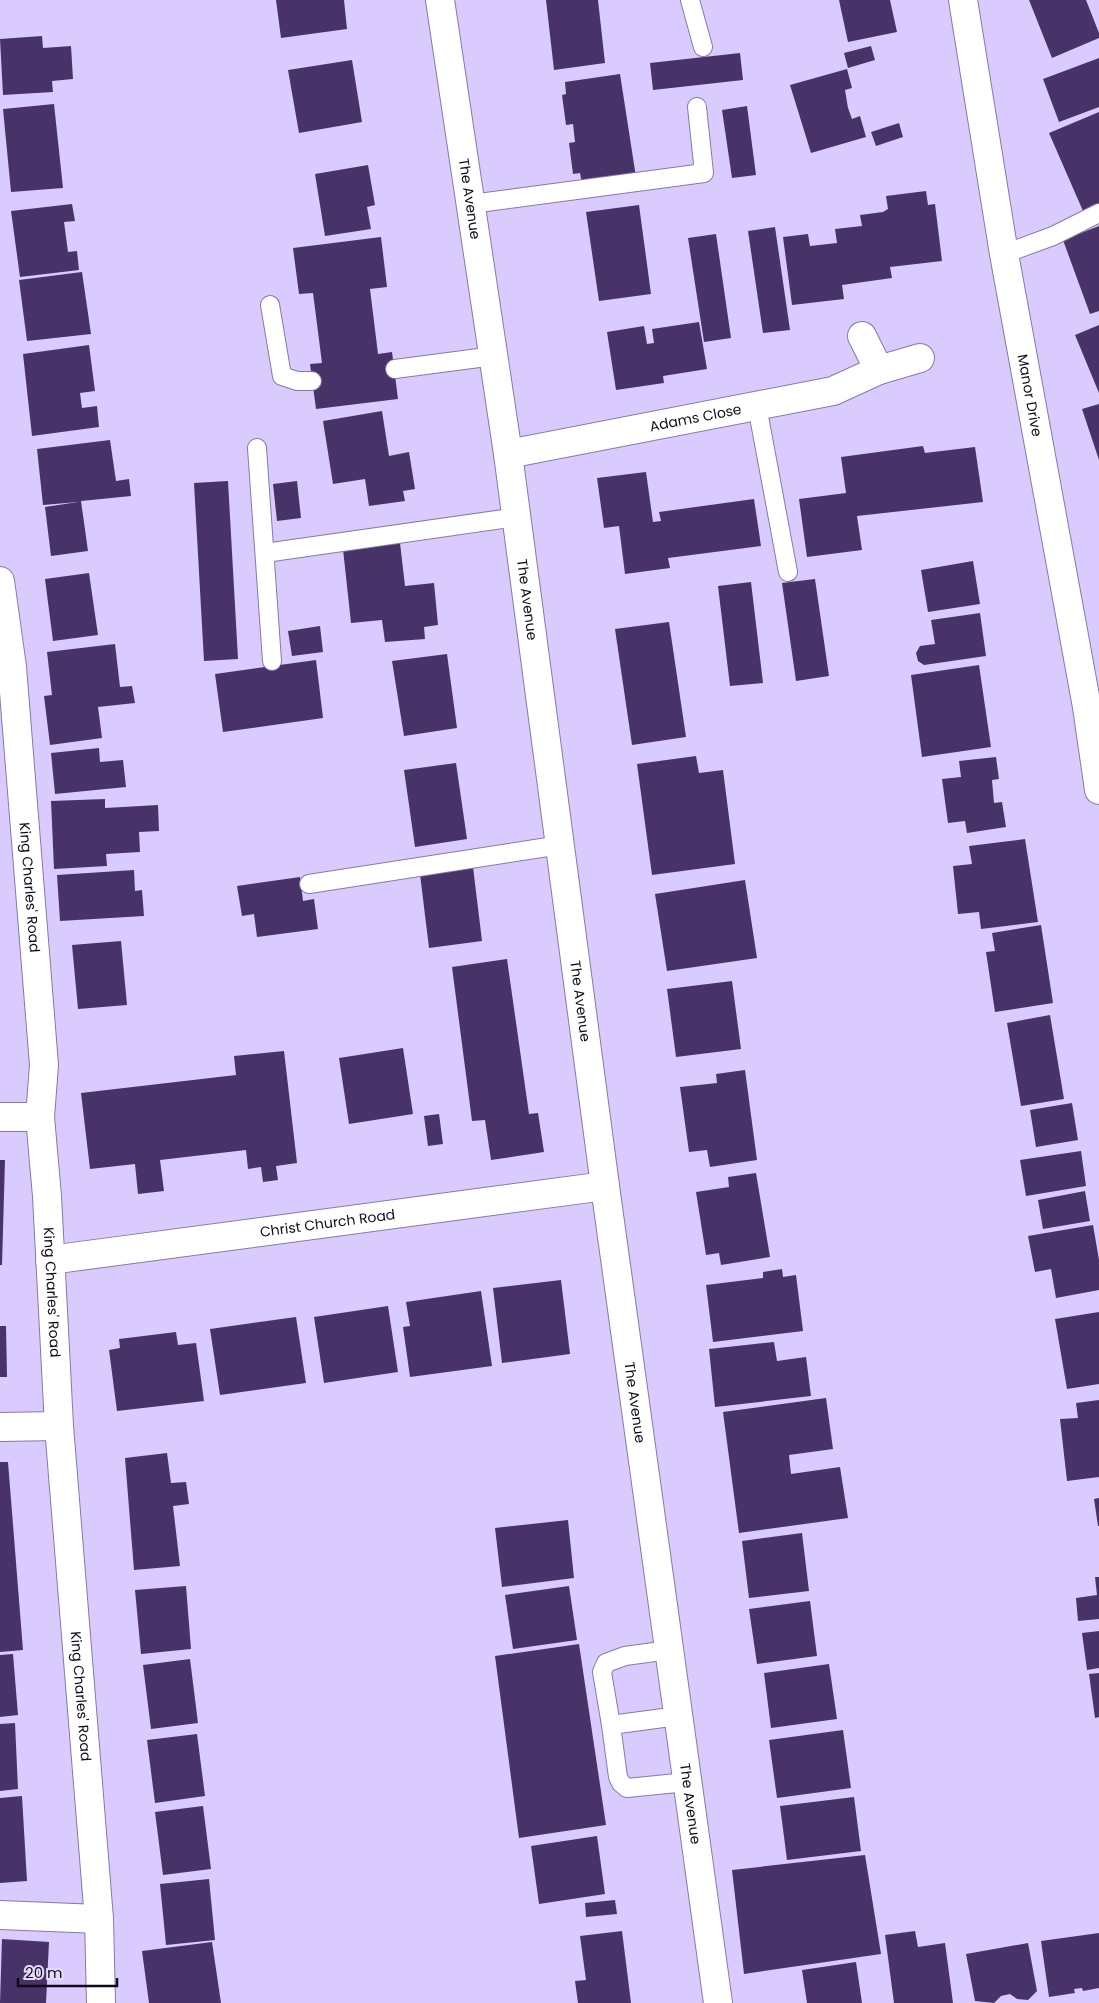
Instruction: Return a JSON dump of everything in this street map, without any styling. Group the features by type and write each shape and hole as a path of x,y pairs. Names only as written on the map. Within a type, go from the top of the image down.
{"street":[{"name":"The Avenue","path":"440,0 517,518 605,1186 718,2003"},
{"name":"Manor Drive","path":"963,0 1004,254 1093,706 1099,790"},
{"path":"862,336 879,370"},
{"name":"Adams Close","path":"508,454 833,391 879,370 920,358"},
{"name":"King Charles' Road","path":"0,581 12,667 44,1065 40,1117 59,1426 99,1919 101,2003"},
{"path":"0,1117 40,1117"},
{"name":"Christ Church Road","path":"50,1260 605,1186"},
{"path":"0,1427 59,1426"},
{"path":"0,1915 99,1919"}],"lane":[{"path":"690,0 703,47"},
{"path":"471,204 704,173 697,107"},
{"path":"1004,254 1054,236 1099,213"},
{"path":"270,305 282,376 297,381 312,381"},
{"path":"395,369 494,356"},
{"path":"756,406 788,572"},
{"path":"257,448 266,553 272,660"},
{"path":"266,553 517,518"},
{"path":"309,884 561,845"},
{"path":"669,1650 625,1656 606,1664 602,1672 618,1777 621,1783 627,1788 688,1782"},
{"path":"610,1725 678,1716"}],"building":[{"path":"276,0 344,0 347,29 281,38"},
{"path":"546,0 598,0 605,63 554,70"},
{"path":"839,0 890,0 897,32 848,42"},
{"path":"1029,0 1086,0 1099,33 1099,38 1052,58"},
{"path":"42,36 43,48 71,46 73,79 52,81 53,92 3,95 0,39"},
{"path":"871,46 875,60 848,68 844,53"},
{"path":"740,53 743,80 653,90 650,63"},
{"path":"1099,58 1099,107 1059,122 1043,79"},
{"path":"352,60 362,122 299,133 288,70"},
{"path":"847,69 852,88 845,90 848,108 852,119 860,116 866,137 811,153 790,85"},
{"path":"620,74 636,177 582,184 580,173 573,174 569,143 575,142 573,124 566,125 562,95 566,94 565,82"},
{"path":"54,104 63,188 11,192 3,109"},
{"path":"747,106 756,175 732,178 722,110"},
{"path":"1099,112 1099,204 1083,211 1049,133"},
{"path":"899,123 903,137 876,146 871,132"},
{"path":"368,165 375,205 367,207 371,229 325,236 315,174"},
{"path":"926,191 928,205 935,204 942,261 890,267 892,278 842,285 844,299 792,305 783,237 808,234 810,246 837,243 835,229 862,226 860,215 883,212 888,209 886,196"},
{"path":"72,204 75,221 64,222 68,252 77,251 79,270 20,277 11,211"},
{"path":"639,205 651,294 599,301 586,212"},
{"path":"1099,226 1099,311 1090,314 1063,240"},
{"path":"775,227 790,330 763,333 748,231"},
{"path":"716,234 731,338 704,342 688,238"},
{"path":"381,237 387,287 370,289 378,354 392,352 398,399 316,409 310,364 322,363 313,293 299,294 293,248"},
{"path":"82,272 91,334 27,341 19,280"},
{"path":"699,322 707,369 663,376 664,383 616,390 607,332 644,326 647,344 654,343 652,329"},
{"path":"1099,325 1099,393 1075,335"},
{"path":"89,345 95,391 80,393 82,408 97,406 99,427 32,436 23,354"},
{"path":"1099,404 1099,460 1082,409"},
{"path":"382,411 389,456 409,452 415,489 403,491 405,501 369,506 365,479 333,484 323,421"},
{"path":"110,440 116,481 129,479 131,496 81,501 88,551 51,556 45,507 78,502 43,505 37,449"},
{"path":"923,446 925,453 975,447 983,502 857,516 862,550 807,557 799,499 846,493 841,457"},
{"path":"646,472 653,522 661,521 659,512 754,499 761,546 668,558 670,568 625,574 619,526 604,528 597,478"},
{"path":"228,481 238,659 204,661 194,483"},
{"path":"297,481 301,518 277,521 273,484"},
{"path":"400,543 405,586 434,583 438,625 424,627 425,639 385,642 382,620 351,623 343,549"},
{"path":"973,561 980,604 928,612 921,570"},
{"path":"89,573 98,635 53,641 45,579"},
{"path":"815,579 829,676 796,681 782,583"},
{"path":"751,582 763,683 730,686 718,586"},
{"path":"980,613 986,656 924,665 918,661 916,653 920,646 935,644 931,620"},
{"path":"669,622 686,737 632,745 615,629"},
{"path":"320,626 323,652 292,656 288,631"},
{"path":"115,644 120,687 132,686 135,703 98,707 102,738 50,745 44,696 52,695 47,652"},
{"path":"447,654 457,728 404,736 392,661"},
{"path":"316,660 323,718 223,732 215,674"},
{"path":"979,665 991,747 922,757 911,675"},
{"path":"99,748 100,762 123,760 126,787 55,794 51,753"},
{"path":"696,756 699,773 723,770 735,864 652,875 637,764"},
{"path":"996,757 999,779 992,780 994,803 1002,802 1006,827 967,833 965,821 948,823 942,779 961,777 959,761"},
{"path":"456,763 467,839 415,847 404,770"},
{"path":"105,799 105,808 158,805 159,831 139,832 140,852 106,854 107,866 54,869 51,801"},
{"path":"1025,839 1038,922 981,929 979,912 958,914 953,866 972,864 969,846"},
{"path":"473,867 482,941 429,948 420,874"},
{"path":"134,870 135,891 142,890 144,916 60,921 57,875"},
{"path":"300,877 303,901 314,899 318,929 257,937 254,914 242,916 237,886"},
{"path":"745,880 757,958 667,971 655,894"},
{"path":"1041,925 1053,1003 995,1012 986,952 995,951 992,933"},
{"path":"121,941 127,1005 78,1009 72,945"},
{"path":"507,959 529,1114 538,1113 544,1152 491,1160 485,1120 472,1121 452,967"},
{"path":"732,981 741,1049 676,1057 667,989"},
{"path":"1050,1015 1064,1099 1021,1106 1007,1023"},
{"path":"403,1048 413,1114 349,1124 339,1058"},
{"path":"284,1051 297,1163 276,1166 278,1180 263,1182 261,1167 248,1169 246,1150 160,1160 164,1191 138,1194 135,1164 90,1169 81,1093 236,1075 234,1056"},
{"path":"745,1070 757,1160 710,1167 707,1150 689,1152 680,1087 717,1083 716,1074"},
{"path":"1072,1103 1078,1140 1036,1147 1030,1110"},
{"path":"439,1114 443,1144 428,1146 424,1116"},
{"path":"1081,1151 1086,1186 1026,1196 1020,1160"},
{"path":"0,1160 5,1160 2,1265 0,1265"},
{"path":"756,1173 770,1257 721,1265 719,1253 706,1255 696,1192 729,1187 728,1177"},
{"path":"1085,1191 1090,1221 1043,1229 1038,1200"},
{"path":"1093,1225 1099,1260 1099,1290 1056,1298 1051,1269 1035,1272 1028,1236"},
{"path":"782,1269 783,1277 796,1275 803,1331 713,1342 706,1285 763,1278 763,1272"},
{"path":"561,1280 570,1354 502,1363 493,1288"},
{"path":"481,1291 492,1366 410,1377 403,1327 410,1326 406,1302"},
{"path":"388,1306 398,1372 324,1383 314,1317"},
{"path":"1099,1312 1099,1384 1067,1389 1055,1319"},
{"path":"296,1317 306,1383 220,1395 210,1329"},
{"path":"0,1326 6,1326 7,1377 0,1377"},
{"path":"176,1332 178,1345 196,1343 204,1401 117,1411 109,1350 120,1348 119,1339"},
{"path":"774,1342 777,1361 806,1357 811,1396 715,1407 709,1349"},
{"path":"826,1398 833,1449 789,1455 791,1474 840,1467 848,1518 739,1533 723,1412"},
{"path":"1099,1400 1099,1477 1067,1481 1060,1419 1078,1418 1076,1403"},
{"path":"167,1453 171,1483 186,1482 189,1504 173,1506 180,1566 134,1570 125,1458"},
{"path":"0,1462 8,1462 23,1650 0,1652"},
{"path":"1099,1498 1099,1526 1098,1526 1094,1499"},
{"path":"568,1520 574,1578 502,1587 495,1528"},
{"path":"802,1533 809,1591 749,1598 742,1541"},
{"path":"1095,1577 1099,1577 1099,1619 1078,1621 1076,1598 1097,1595"},
{"path":"186,1586 191,1649 141,1654 135,1590"},
{"path":"569,1586 577,1640 513,1649 505,1595"},
{"path":"810,1601 817,1656 757,1664 749,1609"},
{"path":"1099,1631 1099,1668 1087,1670 1082,1633"},
{"path":"579,1644 606,1825 519,1838 495,1656"},
{"path":"13,1654 18,1715 0,1717 0,1655"},
{"path":"190,1659 198,1723 151,1729 143,1665"},
{"path":"829,1664 837,1719 771,1728 764,1673"},
{"path":"1099,1673 1099,1717 1095,1718 1089,1674"},
{"path":"15,1723 18,1789 0,1791 0,1724"},
{"path":"843,1730 851,1788 777,1798 769,1740"},
{"path":"197,1734 205,1796 155,1803 147,1740"},
{"path":"22,1796 27,1881 0,1883 0,1798"},
{"path":"854,1797 861,1851 787,1860 780,1806"},
{"path":"203,1806 211,1869 163,1875 155,1812"},
{"path":"597,1836 605,1894 539,1904 531,1846"},
{"path":"865,1855 881,1954 744,1974 732,1870"},
{"path":"209,1879 215,1940 166,1945 160,1884"},
{"path":"615,1900 617,1914 586,1917 585,1903"},
{"path":"622,1931 631,2003 578,2003 575,1981 586,1980 580,1936"},
{"path":"915,1931 918,1947 945,1943 953,2003 894,2003 885,1935"},
{"path":"1099,1933 1099,1988 1083,1991 1082,1988 1074,1989 1075,1993 1049,1997 1041,1941"},
{"path":"2,1939 49,1942 46,2003 0,2003"},
{"path":"212,1942 221,2003 149,2003 142,1951"},
{"path":"1028,1943 1037,1991 1028,2000 1017,1999 1010,1994 1001,1996 994,2003 975,2001 966,1954"},
{"path":"856,1962 862,2003 807,2003 802,1970"}]}
